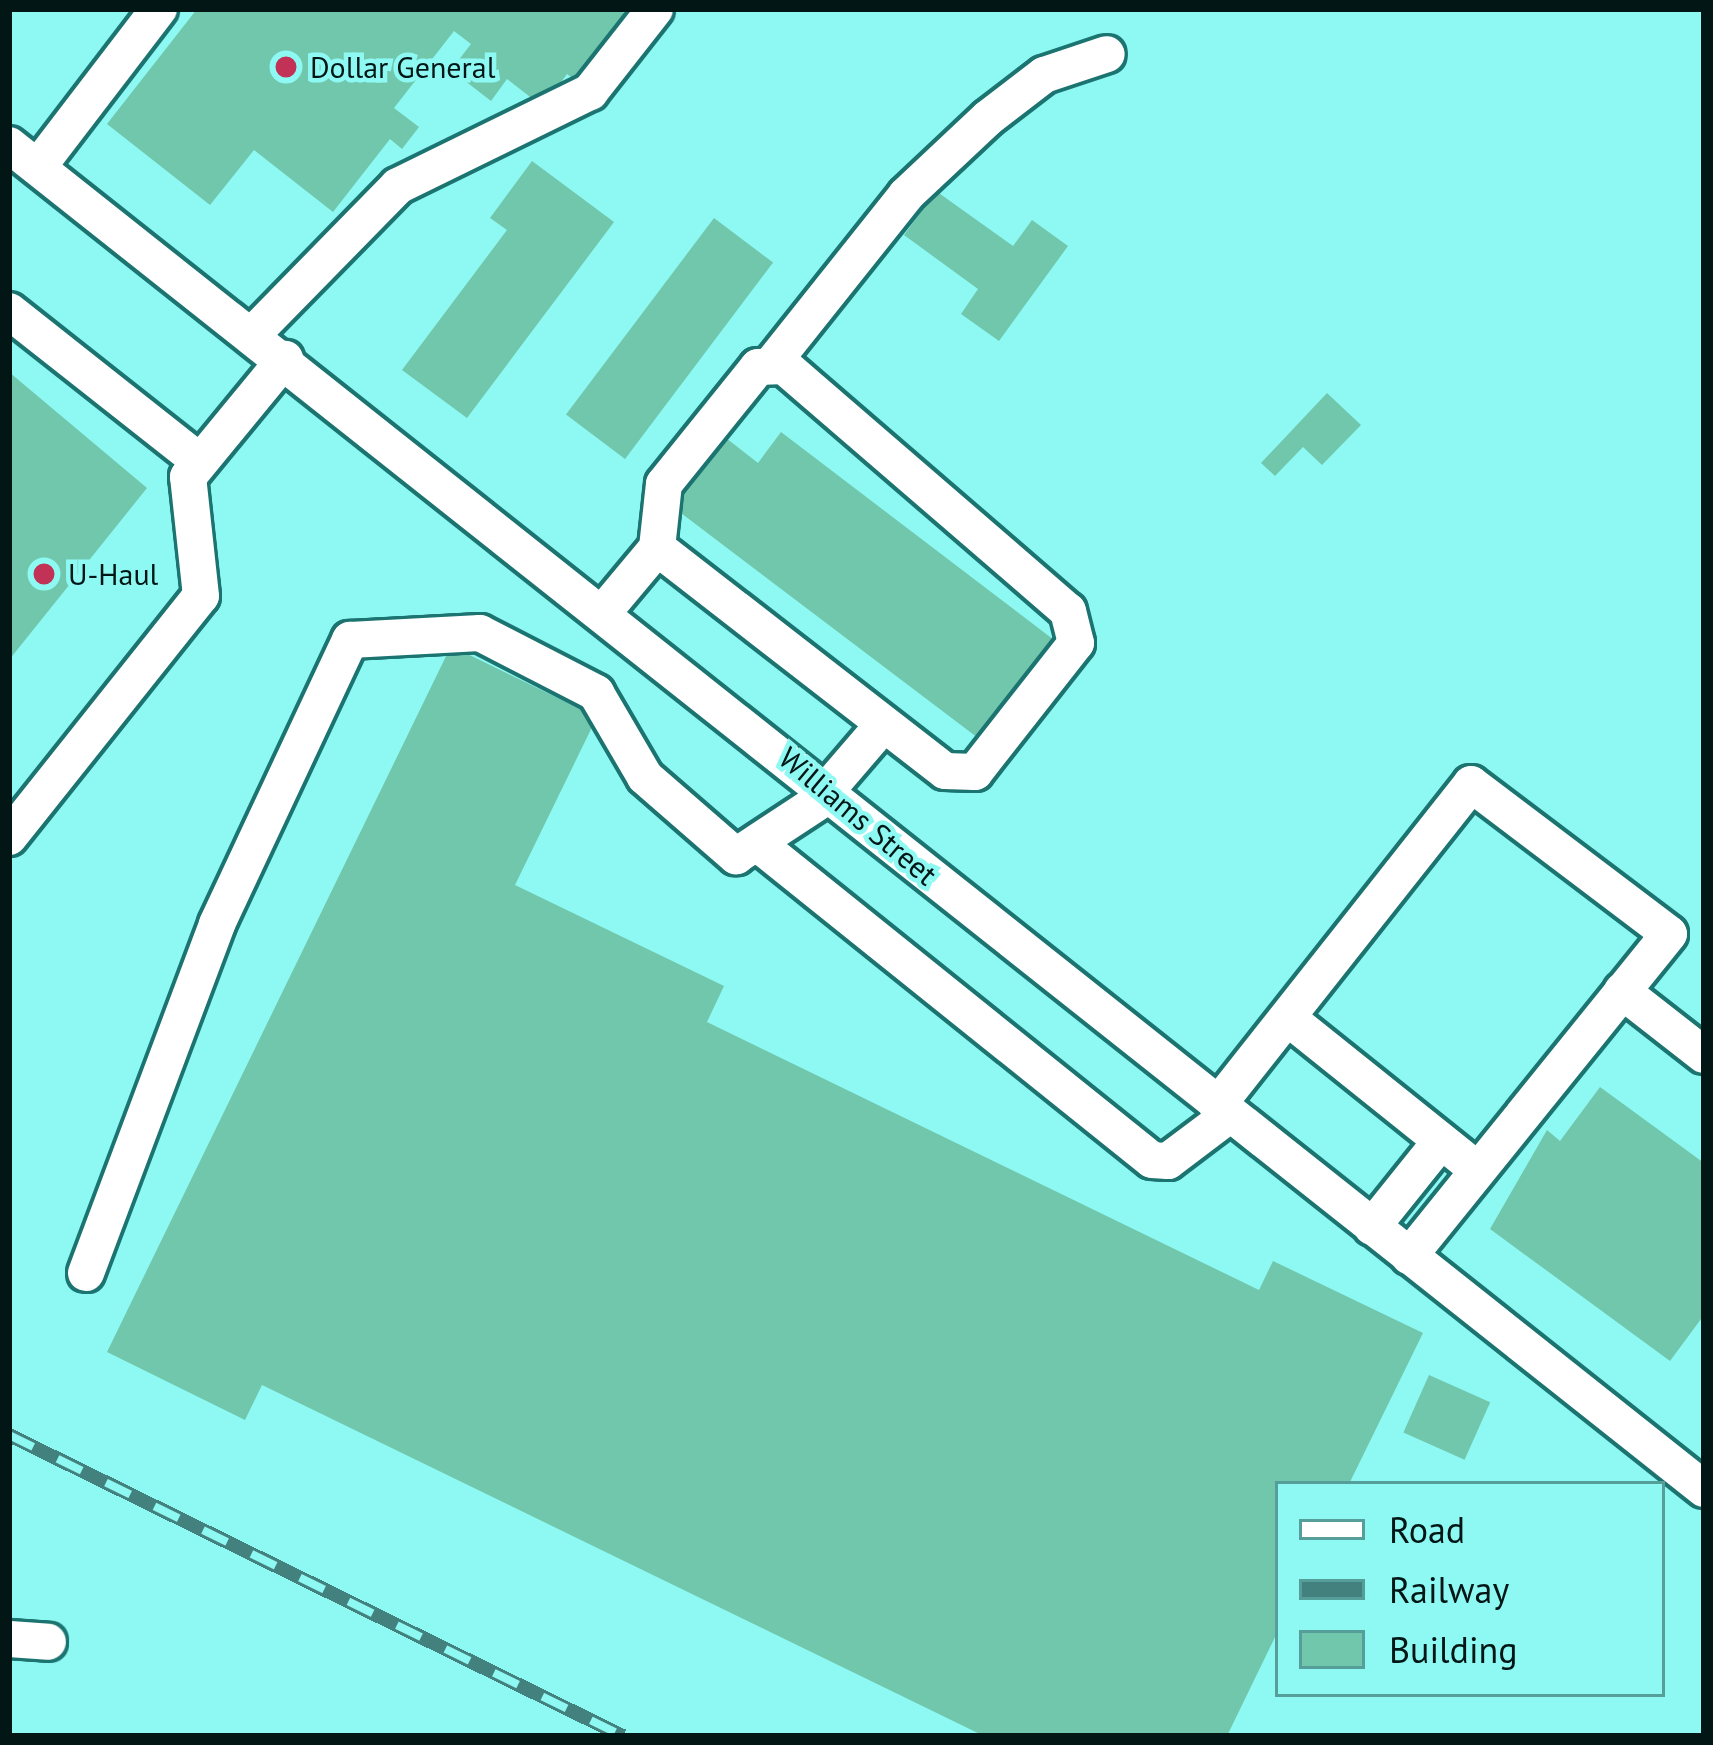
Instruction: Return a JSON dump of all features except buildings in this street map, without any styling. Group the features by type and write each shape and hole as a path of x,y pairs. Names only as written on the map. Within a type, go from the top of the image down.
{"street":[{"path":"23,156 159,9"},
{"path":"253,334 398,186 590,92 655,9"},
{"path":"771,365 906,195 988,118 1044,75 1107,54"},
{"name":"Williams Street","path":"23,156 606,609 1223,1111 1704,1490"},
{"path":"9,311 199,461"},
{"path":"9,837 201,596 188,477 285,359"},
{"path":"606,609 657,548 664,484 758,367 771,365 796,372 1074,625 1070,656 974,772 945,772 657,548"},
{"path":"86,1273 217,924 350,640 480,634 596,693 644,777 736,856 829,791 883,725"},
{"path":"757,843 1152,1160 1168,1161 1223,1111 1288,1018 1472,784 1669,934 1409,1256"},
{"path":"1622,991 1704,1055"},
{"path":"1288,1018 1478,1170"},
{"path":"1372,1227 1442,1141"},
{"path":"9,1639 48,1642"}],"railway":[{"path":"9,1435 623,1736"}],"place":[{"name":"Dollar General","path":"286,67"},
{"name":"U-Haul","path":"44,574"}]}
